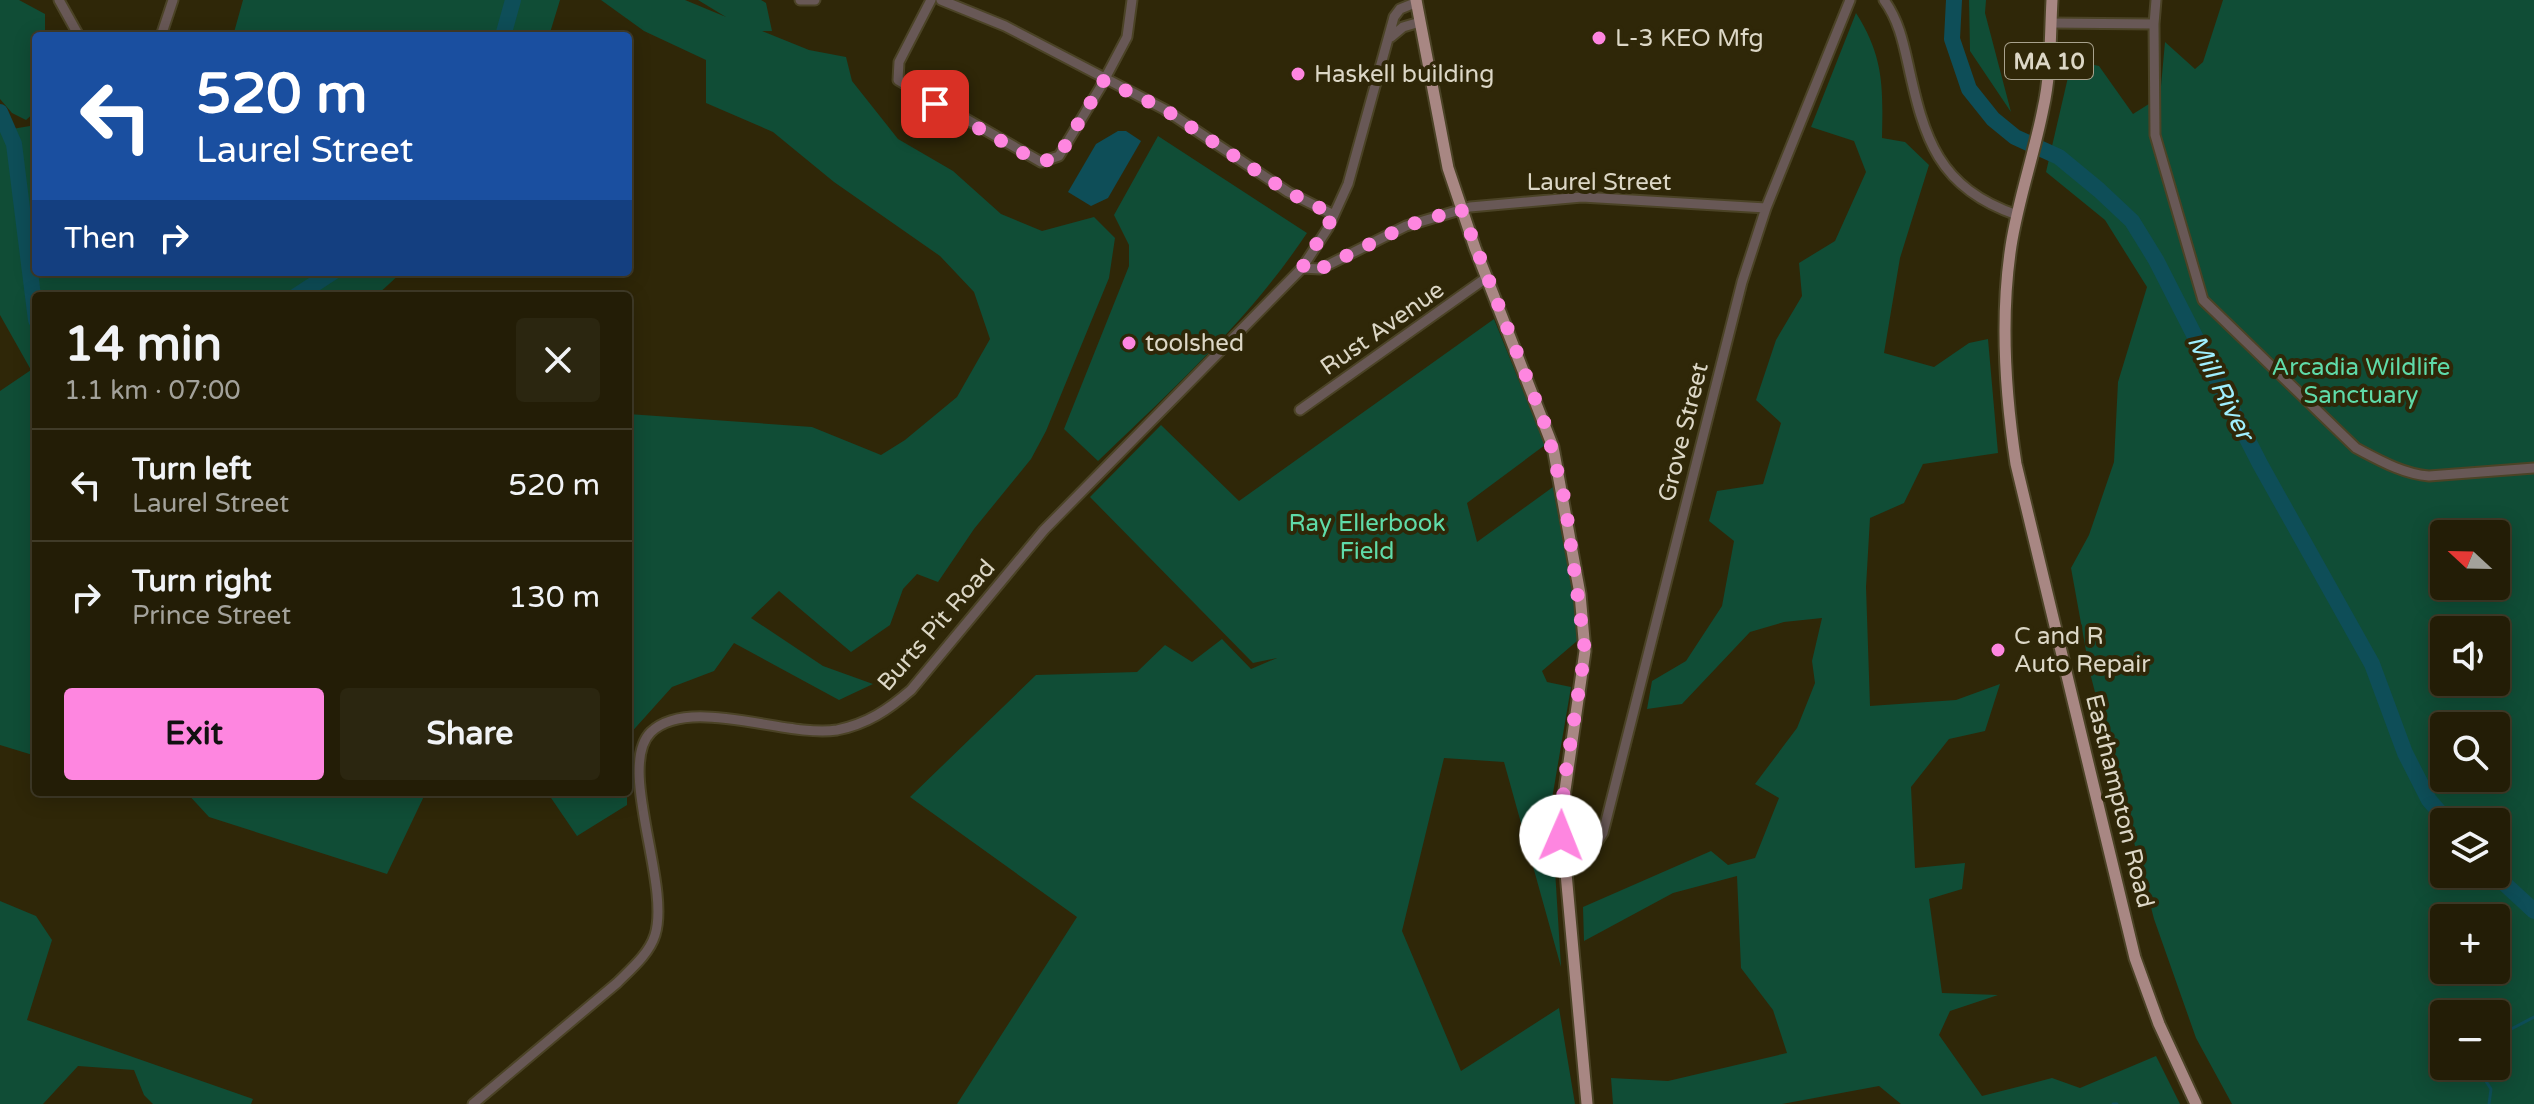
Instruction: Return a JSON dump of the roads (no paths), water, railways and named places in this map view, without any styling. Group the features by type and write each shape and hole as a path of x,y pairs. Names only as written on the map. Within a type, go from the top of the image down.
{"main road":[{"name":"MA 10","path":"2017,215 2041,121 2052,0"},
{"path":"1416,1 1439,135 1461,209 1553,447 1584,620 1583,674 1561,806 1563,862 1587,1104"},
{"name":"Easthampton Road","path":"2017,215 2005,325 2007,396 2016,464 2135,958 2166,1042 2196,1104"}],"street":[{"path":"59,0 77,32"},
{"path":"162,32 173,0"},
{"path":"800,0 815,0"},
{"path":"931,0 899,62 896,76 908,89 1041,162 1059,156 1104,80 1127,37 1132,0"},
{"path":"941,0 1005,26 1164,109 1288,192 1334,215"},
{"name":"Grove Street","path":"1563,862 1588,856 1603,833 1724,348 1766,208 1850,0"},
{"path":"1884,0 1898,24 1919,115 1938,160 1975,195 2017,215"},
{"path":"2156,0 2155,135 2203,300 2356,448 2380,461 2414,475 2429,476 2534,468"},
{"path":"1302,268 1334,215 1356,162 1394,17 1400,9 1416,1"},
{"path":"1391,37 1403,27 1420,22"},
{"path":"2051,23 2154,24"},
{"name":"Laurel Street","path":"1302,268 1320,269 1406,226 1461,209 1582,197 1766,208"},
{"name":"Burts Pit Road","path":"473,1104 617,983 638,962 654,938 658,896 639,777 641,749 649,735 661,725 689,718 812,731 837,729 886,712 911,690 1069,503 1302,268"},
{"name":"Rust Avenue","path":"1300,410 1486,278"}],"water":[{"path":"1118,131 1126,131 1141,141 1108,198 1091,206 1068,192 1096,144"}],"waterway":[{"name":"Mill River","path":"504,32 513,0"},
{"name":"Mill River","path":"1954,0 1952,39 1969,89 1993,119 2015,137 2059,157 2099,190 2132,221 2156,260 2260,464 2372,664 2405,753 2436,808"},
{"name":"Mill River","path":"0,112 14,144 32,292"},
{"name":"Mill River","path":"302,292 327,276"},
{"name":"Mill River","path":"2509,888 2534,911"},
{"path":"2510,1030 2534,1017"},
{"path":"2485,1080 2491,1089 2489,1104"}],"place":[{"name":"L-3 KEO Mfg","path":"1599,38"},
{"name":"Haskell building","path":"1298,74"},
{"name":"toolshed","path":"1129,343"},
{"name":"C and R Auto Repair","path":"1998,650"}],"park label":[{"name":"Arcadia Wildlife Sanctuary","path":"2361,381"},
{"name":"Ray Ellerbook Field","path":"1367,537"}]}
